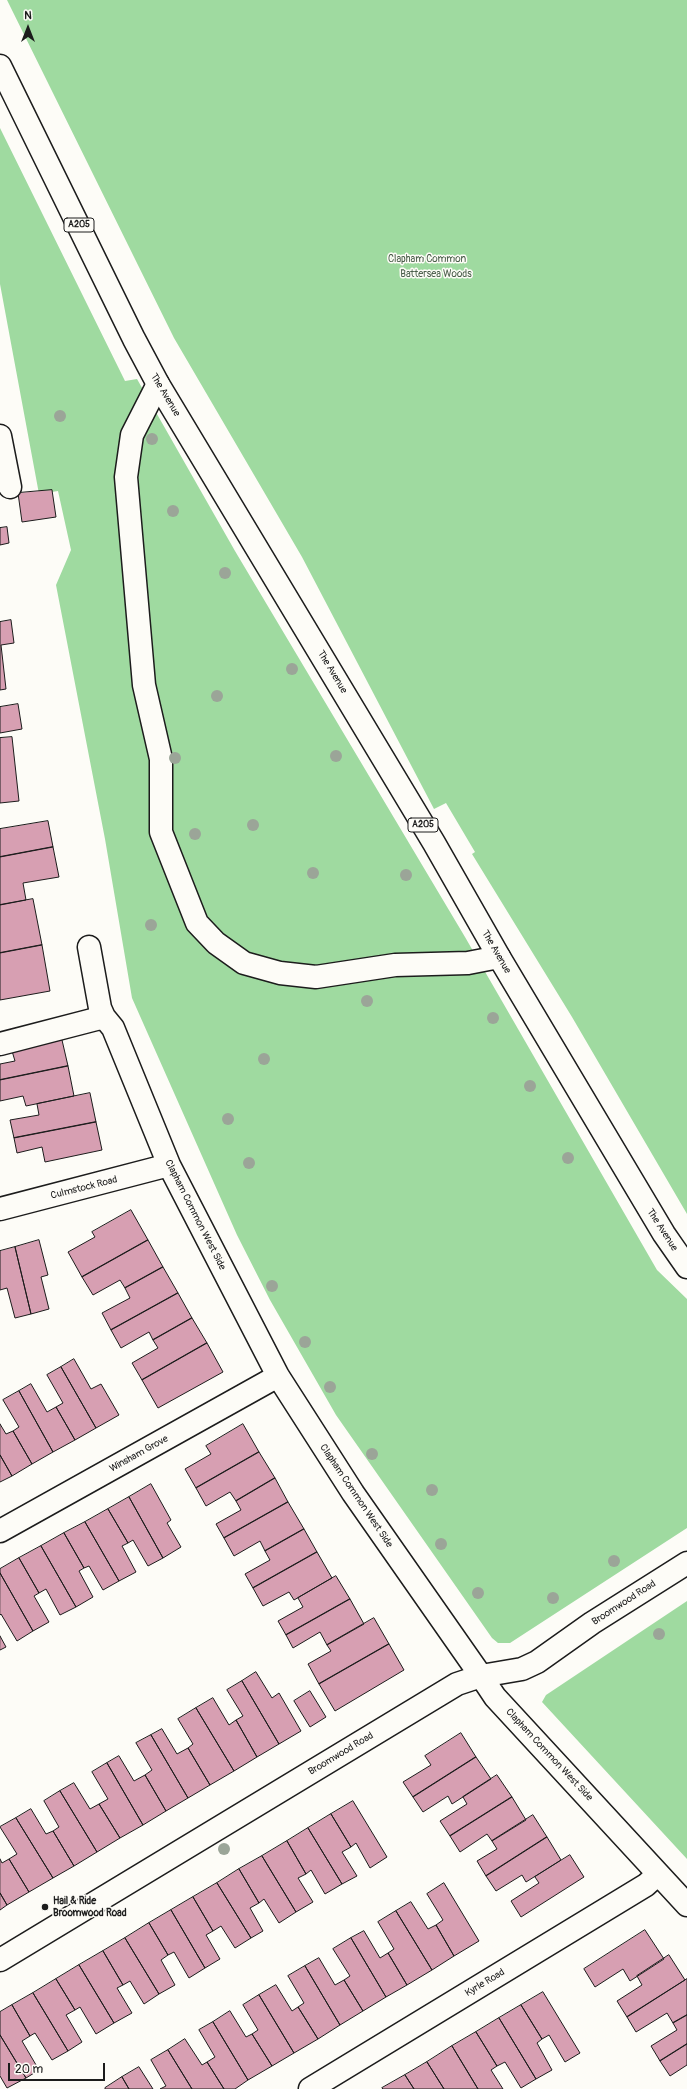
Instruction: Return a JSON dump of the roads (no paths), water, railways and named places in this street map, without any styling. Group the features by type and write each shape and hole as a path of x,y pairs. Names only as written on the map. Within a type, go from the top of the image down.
{"main road":[{"name":"The Avenue","path":"0,66 134,339 158,384 434,843 499,957 664,1234 687,1267"},
{"path":"158,384 132,435 126,476 144,685 161,759 161,832 197,923 216,943 244,963 280,973 316,977 395,965 468,963 499,957"},
{"path":"0,436 10,487"},
{"name":"Clapham Common West Side","path":"88,947 100,1008 108,1023 169,1165 278,1376 353,1493 481,1676 494,1697 687,1905"},
{"path":"0,1044 108,1023"},
{"name":"Culmstock Road","path":"0,1209 169,1165"},
{"name":"Winsham Grove","path":"0,1531 278,1376"},
{"name":"Broomwood Road","path":"0,1960 437,1695 457,1684 481,1676 522,1668 536,1662 592,1623 687,1563"},
{"name":"Kyrle Road","path":"310,2089 646,1886 658,1874"}],"place":[{"name":"Hail & Ride Broomwood Road","path":"45,1907"}],"park label":[{"name":"Clapham Common","path":"427,259"},
{"name":"Battersea Woods","path":"436,274"}]}
